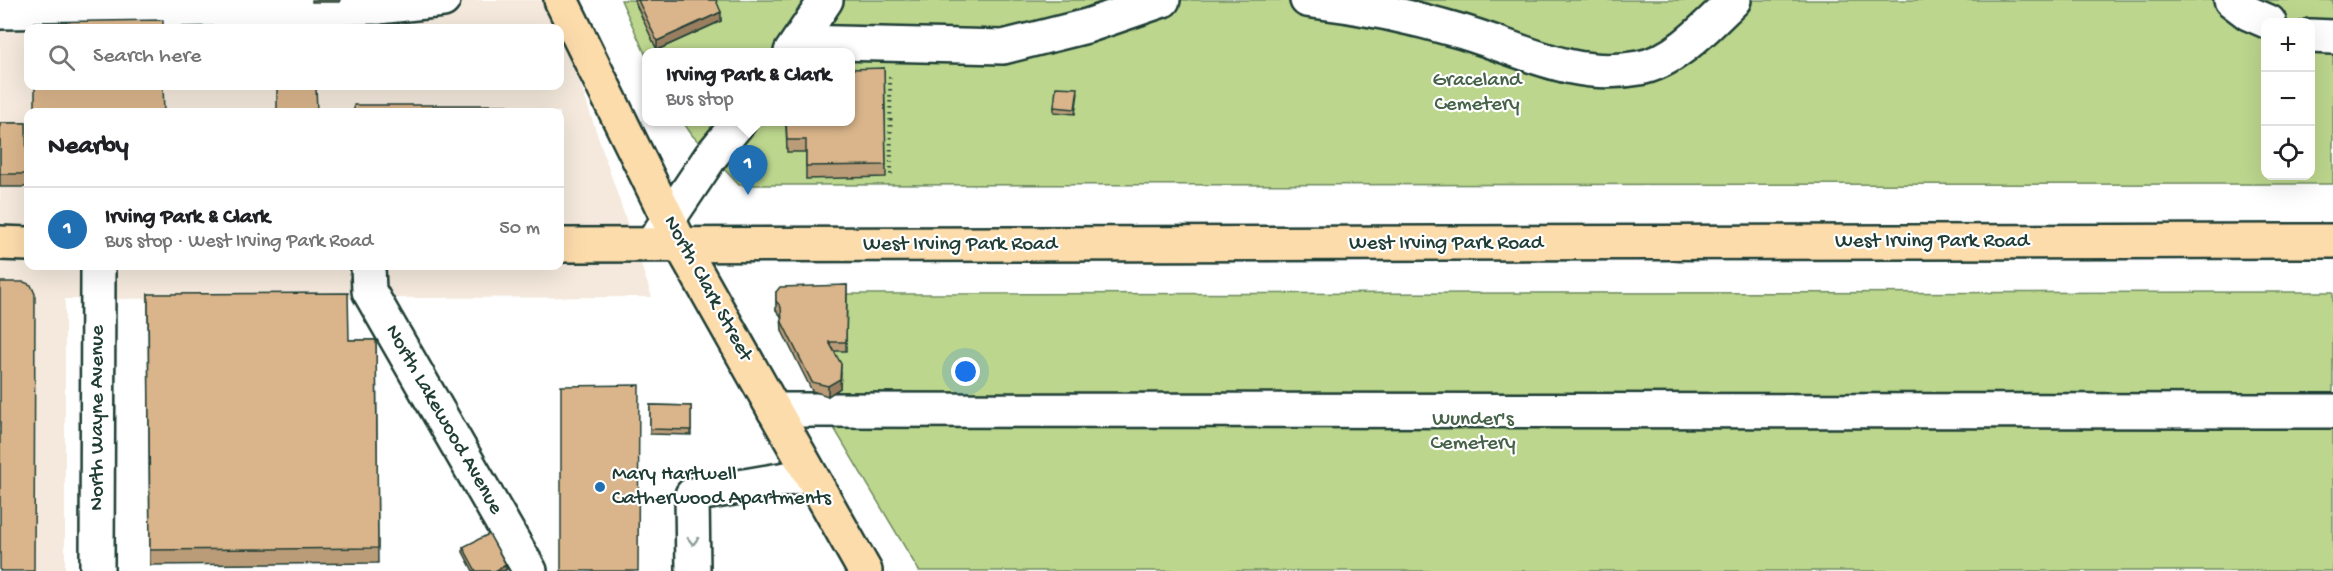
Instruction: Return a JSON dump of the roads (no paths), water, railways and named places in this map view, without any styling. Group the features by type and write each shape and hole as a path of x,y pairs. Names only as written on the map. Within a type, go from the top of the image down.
{"main road":[{"name":"North Clark Street","path":"561,0 667,237 774,410 865,571"},
{"name":"West Irving Park Road","path":"564,245 667,237 2333,242"},
{"path":"0,243 24,244"}],"street":[{"path":"0,12 40,6 377,4 443,0"},
{"path":"795,47 826,0"},
{"path":"795,47 1003,47 1087,26 1164,0"},
{"path":"1307,0 1352,5 1463,32 1550,63 1598,71 1641,68 1684,47 1734,0"},
{"path":"2231,0 2248,13 2261,18"},
{"path":"2315,36 2333,37"},
{"path":"667,237 711,156 736,126"},
{"name":"North Wayne Avenue","path":"98,270 98,571"},
{"name":"North Lakewood Avenue","path":"368,270 369,291 530,571"},
{"path":"774,410 2333,411"},
{"path":"693,571 692,495 810,475"}],"place":[{"name":"Irving Park & Clark","path":"748,195"},
{"name":"Mary Hartwell Catherwood Apartments","path":"600,487"}],"park label":[{"name":"Graceland Cemetery","path":"1477,93"},
{"name":"Wunder's Cemetery","path":"1473,432"}]}
